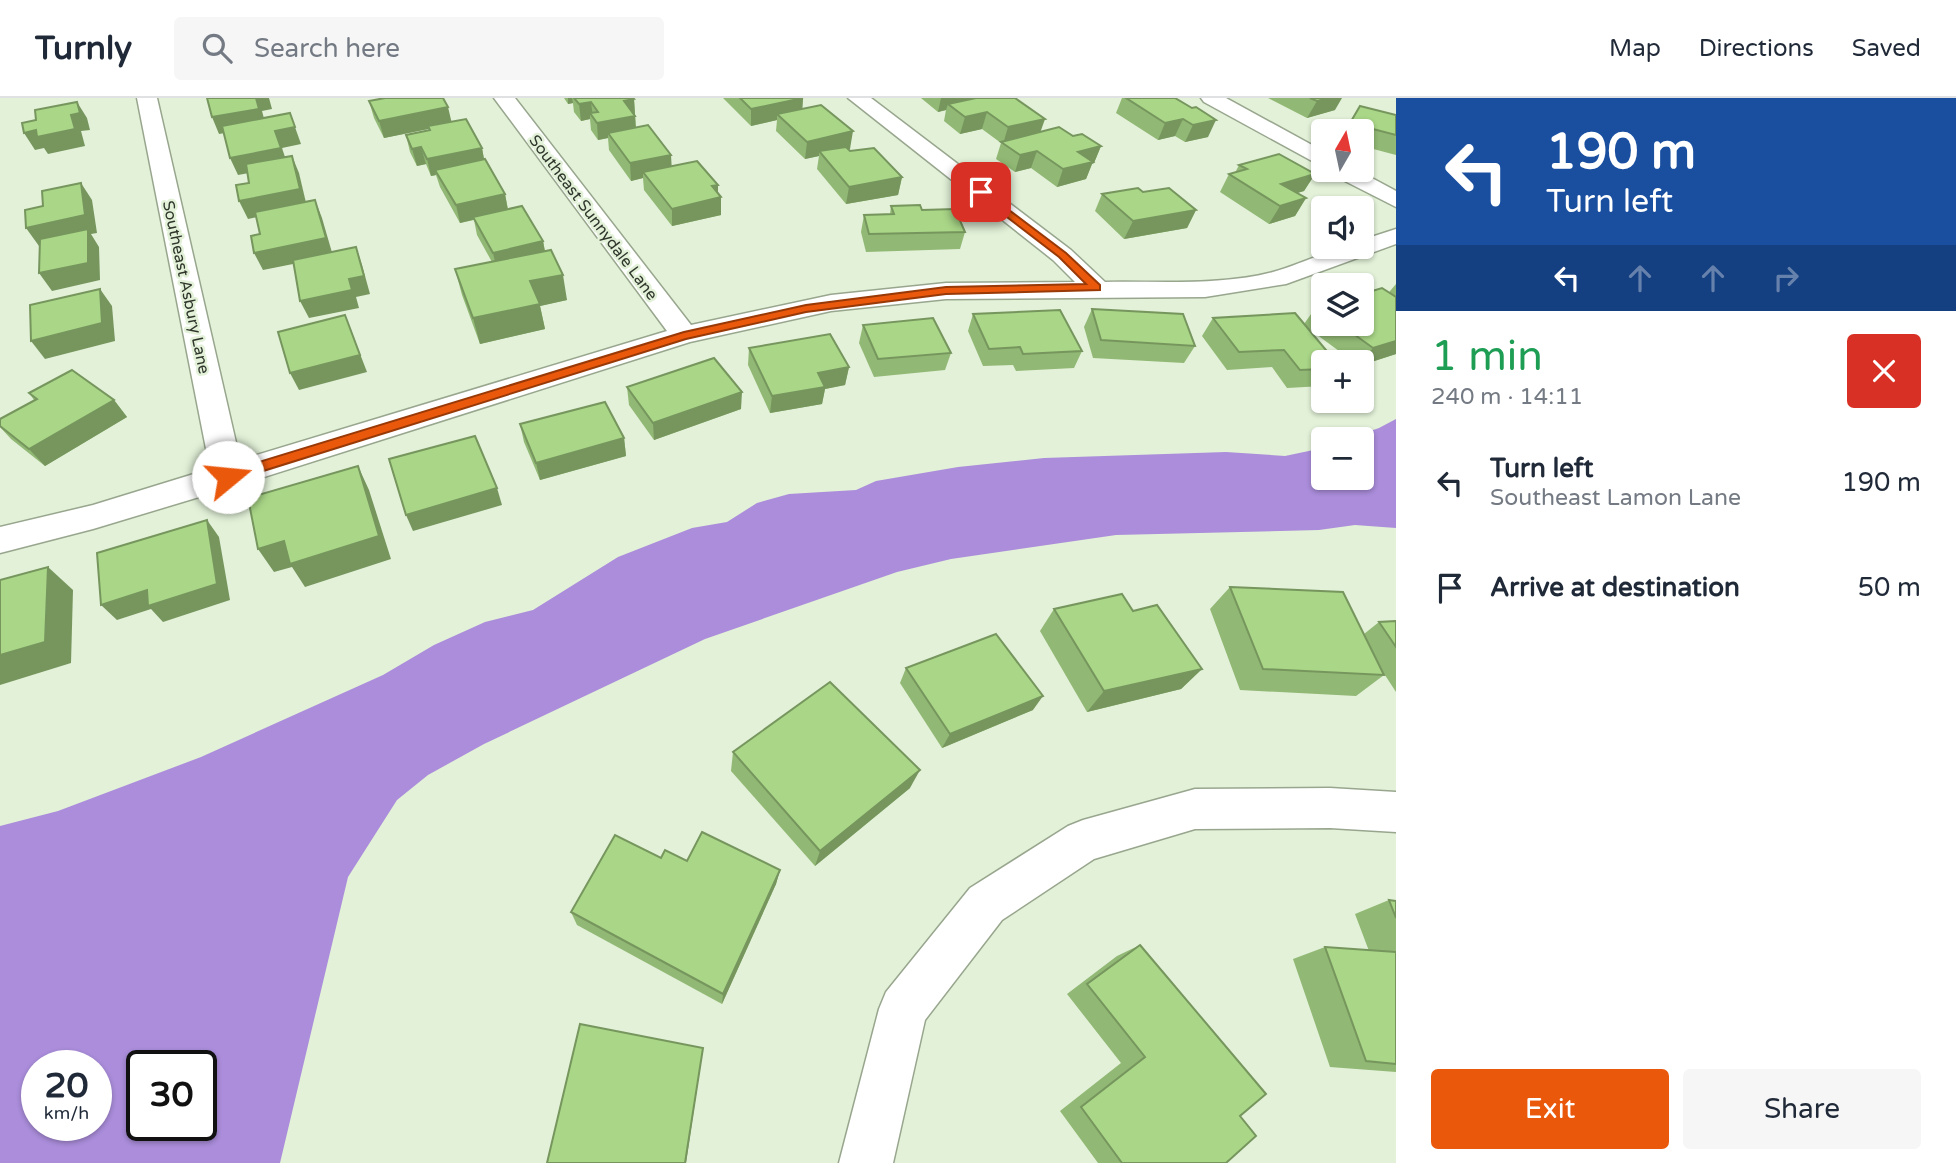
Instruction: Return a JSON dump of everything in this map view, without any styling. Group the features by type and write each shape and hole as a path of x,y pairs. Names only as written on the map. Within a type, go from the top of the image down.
{"street":[{"name":"Southeast Asbury Lane","path":"147,98 228,477"},
{"name":"Southeast Sunnydale Lane","path":"504,98 684,335"},
{"path":"858,98 1062,255 1096,288"},
{"path":"1211,98 1311,153"},
{"path":"1363,182 1396,200"},
{"path":"0,540 93,517 228,477 684,335 831,303 946,290 1205,289 1277,279 1396,236"},
{"path":"866,1163 904,1009 986,904 1083,841 1195,809 1330,808 1396,812"}],"shaded area":[{"path":"1396,419 1396,528 1355,525 1319,530 1116,535 951,559 897,572 705,639 484,744 428,775 397,800 348,877 280,1163 0,1163 0,826 58,811 201,757 383,675 434,645 485,622 533,610 618,557 692,528 727,522 757,503 789,494 856,490 876,481 958,467 1044,458 1226,452 1285,456 1311,451 1311,490 1374,490 1374,430"}],"building":[{"path":"207,98 256,98 259,109 212,117"},
{"path":"385,98 443,98 448,107 379,121 369,101"},
{"path":"574,98 633,98 624,101 635,116 597,123 590,113 598,112 591,102 579,104"},
{"path":"740,98 803,98 751,109"},
{"path":"976,98 1015,98 1045,119 1008,127 987,112 965,117 948,104"},
{"path":"1126,98 1175,98 1216,120 1193,125 1183,119 1165,123"},
{"path":"77,102 80,113 71,115 75,129 37,137 36,130 24,133 22,123 36,120 35,110"},
{"path":"821,105 853,131 807,142 777,114"},
{"path":"1360,106 1396,115 1396,135 1374,129 1374,119 1352,119"},
{"path":"290,113 295,127 275,131 281,148 230,158 222,126"},
{"path":"466,119 482,148 427,159 421,147 412,149 406,135 430,130 428,126"},
{"path":"648,125 671,155 630,163 608,133"},
{"path":"1059,127 1073,136 1082,134 1101,146 1078,152 1093,162 1063,169 1037,151 1020,155 1001,142"},
{"path":"846,147 850,151 874,148 902,177 849,187 819,151"},
{"path":"1279,154 1311,172 1311,175 1281,184 1306,198 1280,206 1229,174 1247,169 1239,165"},
{"path":"292,156 300,189 239,201 236,185 249,183 246,164"},
{"path":"485,159 505,194 456,205 435,170"},
{"path":"697,161 718,185 712,186 721,197 672,209 643,172"},
{"path":"81,183 85,215 26,228 25,210 43,206 42,191"},
{"path":"1138,188 1143,192 1169,188 1196,210 1133,221 1102,194"},
{"path":"315,200 326,238 254,253 251,236 260,234 255,212"},
{"path":"920,205 922,210 955,209 965,232 869,234 864,215 894,214 891,206"},
{"path":"522,206 543,241 493,253 473,217"},
{"path":"88,229 88,263 39,273 40,239"},
{"path":"356,247 364,276 349,279 352,290 300,301 293,260"},
{"path":"551,250 563,275 530,281 540,304 473,318 455,269"},
{"path":"1382,288 1396,297 1396,341 1373,348 1356,336 1374,336 1374,290"},
{"path":"100,289 102,323 31,341 30,305"},
{"path":"1092,309 1183,314 1195,346 1101,340"},
{"path":"1060,310 1082,351 1023,354 1020,347 989,349 973,314"},
{"path":"1295,313 1311,332 1311,336 1314,336 1326,350 1311,350 1311,370 1300,370 1284,350 1239,352 1213,318"},
{"path":"345,315 360,355 290,373 278,332"},
{"path":"933,318 951,353 878,359 863,325"},
{"path":"830,334 849,367 818,373 825,387 772,396 749,348"},
{"path":"714,358 742,392 653,423 627,387"},
{"path":"72,370 114,400 29,449 0,426 0,419 37,399 29,393"},
{"path":"605,402 624,438 536,463 520,424"},
{"path":"475,436 497,488 406,515 389,459"},
{"path":"358,466 379,536 290,564 284,541 258,549 248,498"},
{"path":"207,520 217,584 148,606 147,590 101,605 97,553"},
{"path":"48,567 45,642 0,655 0,580"},
{"path":"1230,587 1343,592 1384,675 1263,669"},
{"path":"1122,594 1133,611 1157,605 1202,669 1104,691 1054,609"},
{"path":"1396,621 1396,647 1379,622"},
{"path":"996,634 1043,696 950,734 906,668"},
{"path":"830,682 920,770 820,851 733,752"},
{"path":"702,832 780,870 723,994 571,912 615,835 661,858 665,850 687,861"},
{"path":"1389,900 1396,901 1396,918"},
{"path":"1140,945 1266,1094 1240,1116 1256,1136 1226,1163 1122,1163 1081,1107 1145,1057 1087,984"},
{"path":"1325,947 1396,952 1396,1064 1366,1061"},
{"path":"580,1024 703,1048 685,1163 547,1163"}],"route":[{"path":"228,477 684,335 831,303 946,290 1096,288 1062,255 981,192"}]}
